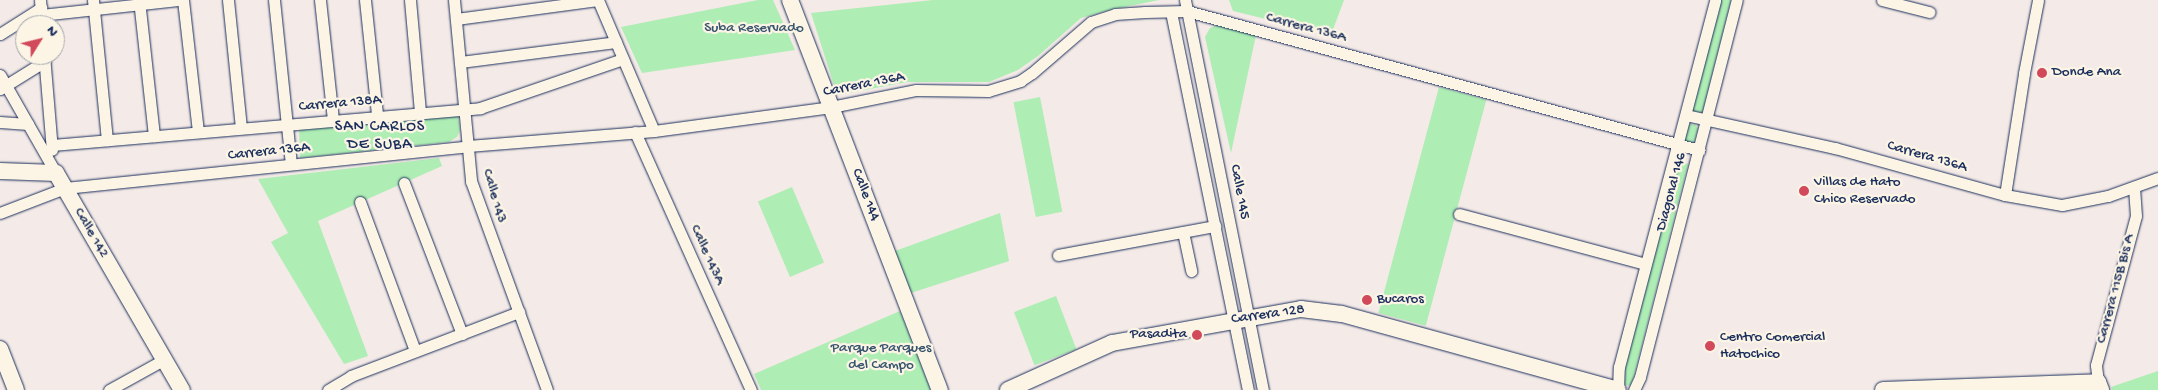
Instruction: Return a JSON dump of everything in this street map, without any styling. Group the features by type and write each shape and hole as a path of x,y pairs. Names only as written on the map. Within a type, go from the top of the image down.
{"street":[{"path":"0,34 41,12 94,5 181,0 198,132"},
{"path":"228,0 241,128"},
{"path":"274,0 291,164"},
{"path":"320,0 332,119"},
{"path":"365,0 377,115"},
{"path":"410,0 420,112"},
{"name":"Calle 143","path":"454,0 471,181 476,199 548,390"},
{"path":"456,19 598,0 654,131"},
{"name":"Calle 144","path":"790,0 940,390"},
{"name":"Diagonal 146","path":"1618,390 1619,367 1715,0"},
{"name":"Diagonal 146","path":"1634,390 1640,377 1737,0"},
{"path":"1882,0 1928,12"},
{"path":"2005,195 2024,73 2038,0"},
{"path":"140,2 154,136"},
{"path":"94,5 107,140"},
{"name":"Carrera 136A","path":"0,213 65,188 468,146 654,131 831,107 916,90 976,92 1004,87 1032,74 1092,22 1115,14 1171,12 1186,5 1699,150"},
{"name":"Calle 145","path":"1186,5 1242,318 1248,390"},
{"name":"Calle 145","path":"1171,12 1215,226 1263,390"},
{"path":"460,62 616,42"},
{"name":"Carrera 138A","path":"52,145 377,115 480,108 623,59"},
{"path":"2,83 33,65"},
{"path":"0,171 54,170 46,65"},
{"name":"Calle 142","path":"2,83 28,124 182,390"},
{"name":"Carrera 136A","path":"1686,115 1835,148 2005,195 2062,205 2094,200 2134,188 2158,178"},
{"path":"0,122 28,124"},
{"name":"Calle 143A","path":"635,132 751,390"},
{"path":"404,183 462,334"},
{"name":"Carrera 115B Bis A","path":"2099,386 2096,365 2136,216 2134,188"},
{"path":"360,202 415,351"},
{"path":"1458,214 1646,264"},
{"path":"1058,255 1215,226"},
{"path":"1183,232 1191,271"},
{"name":"Carrera 128","path":"1008,390 1112,343 1242,318 1301,309 1333,312 1618,390"},
{"path":"328,390 351,376 519,312"},
{"path":"0,349 16,390"},
{"path":"109,390 165,360"},
{"path":"1883,390 2099,386"}],"green space":[{"name":"Suba Reservado","path":"758,0 773,0 795,50 642,73 621,27"},
{"path":"933,0 1159,0 1081,18 1038,56 1018,70 989,82 908,82 837,95 811,13"},
{"path":"1229,0 1344,0 1331,35 1233,11"},
{"path":"1720,0 1731,0 1703,111 1700,115 1693,113 1692,109"},
{"path":"1221,24 1256,35 1231,153 1205,37 1210,28"},
{"path":"1439,87 1486,100 1426,326 1378,313"},
{"path":"1040,97 1062,212 1036,217 1013,102"},
{"path":"458,116 460,130 457,137 449,142 300,158 299,128"},
{"path":"1696,125 1698,129 1694,143 1683,141 1686,126"},
{"path":"439,158 442,166 318,221 368,356 344,364 271,242 288,233 258,179"},
{"path":"1677,160 1688,164 1631,386 1623,384 1626,356"},
{"path":"792,187 824,262 790,277 758,201"},
{"path":"1000,213 1009,261 911,293 895,251"},
{"path":"1056,296 1076,349 1034,365 1014,312"},
{"name":"Parque Parques del Campo","path":"900,311 931,390 761,390 754,374"},
{"path":"2158,371 2158,390 2112,390 2111,387"}],"place":[{"name":"Donde Ana","path":"2042,73"},
{"name":"Villas de Hato Chico Reservado","path":"1804,191"},
{"name":"Bucaros","path":"1367,300"},
{"name":"Pasadita","path":"1197,335"},
{"name":"Centro Comercial Hatochico","path":"1710,346"}],"district":[{"name":"SAN CARLOS DE SUBA","path":"380,137"}]}
